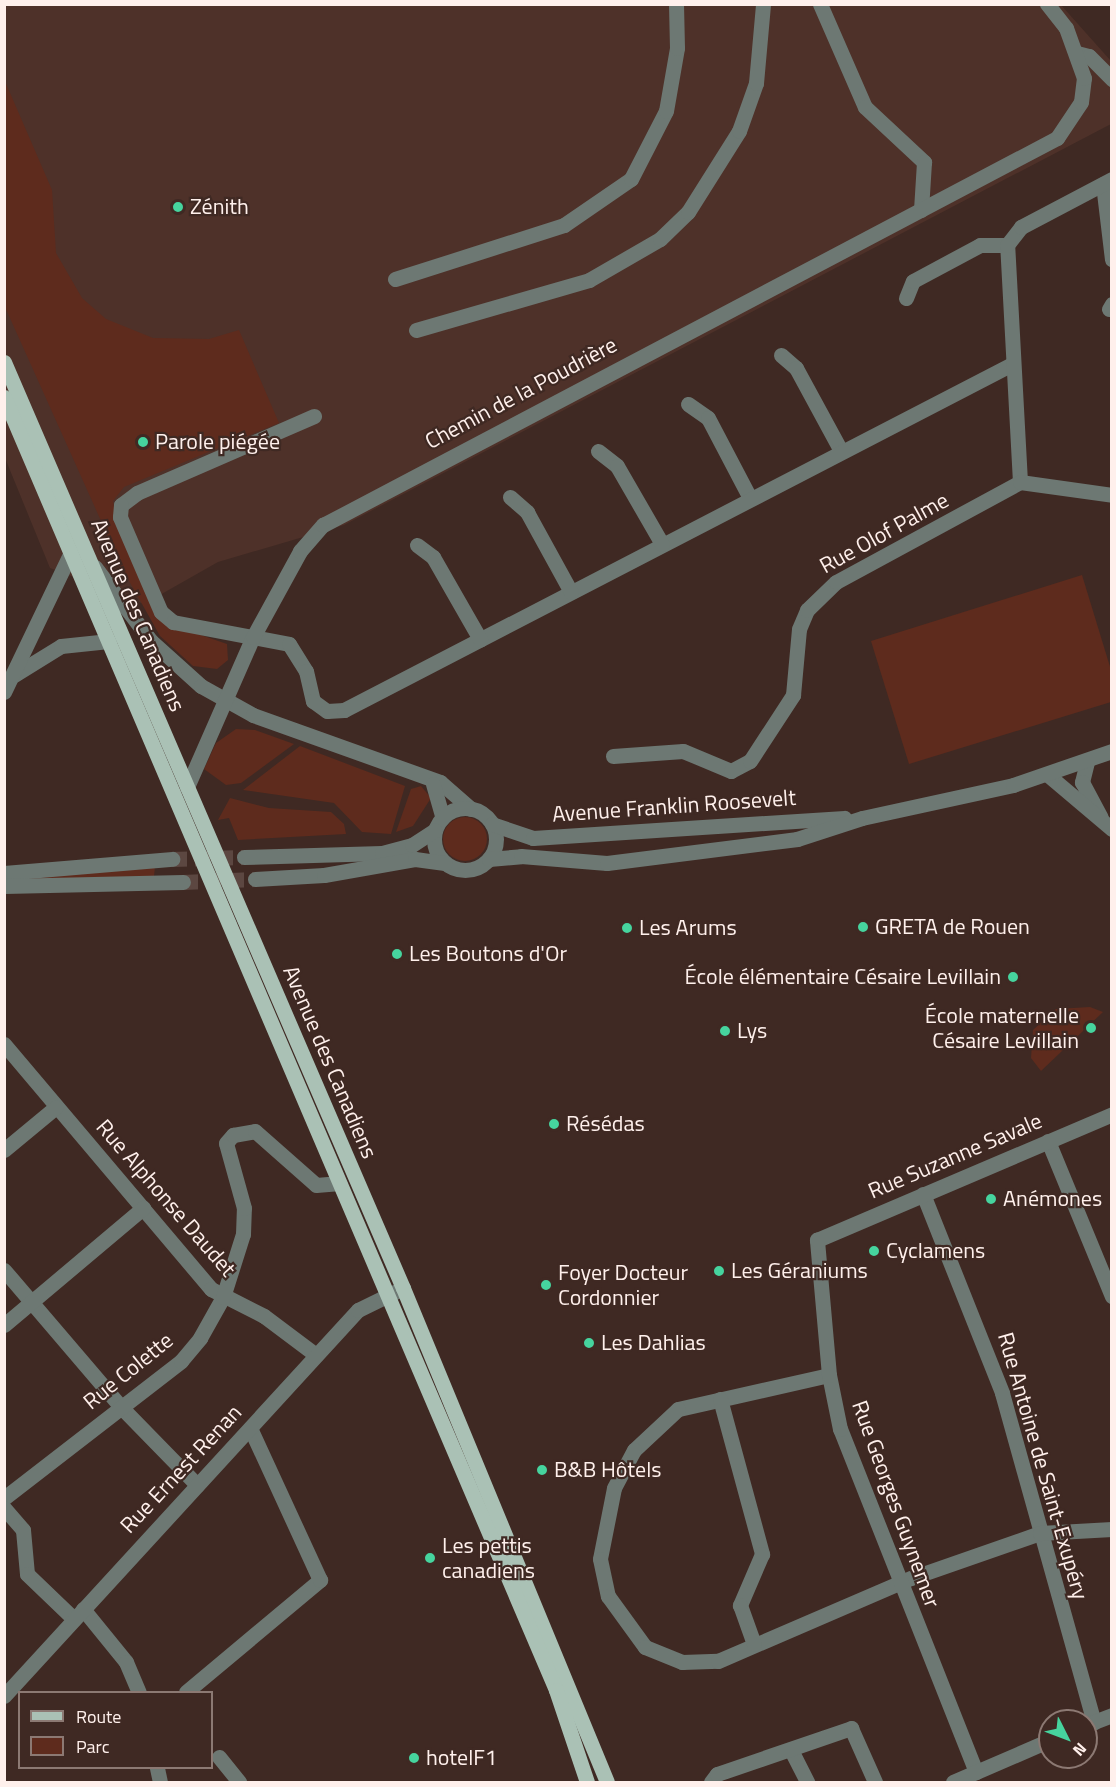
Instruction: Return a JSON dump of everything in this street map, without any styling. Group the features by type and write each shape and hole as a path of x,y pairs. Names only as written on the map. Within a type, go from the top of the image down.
{"main road":[{"name":"Avenue des Canadiens","path":"4,362 403,1288 606,1782"},
{"name":"Avenue des Canadiens","path":"4,397 109,640 385,1296 556,1690 587,1782"}],"street":[{"path":"395,279 564,225 631,179 666,111 678,48 676,4"},
{"path":"416,330 589,280 660,239 688,212 739,131 756,83 763,4"},
{"path":"820,4 864,107 924,162 921,210"},
{"name":"Chemin de la Poudrière","path":"187,787 254,637 305,544 341,513 1057,138 1082,102 1084,78 1077,52 1047,4"},
{"path":"1077,52 1089,56 1112,80"},
{"path":"1112,259 1107,181 1021,227 1007,245 1010,365 1020,482 1112,495"},
{"path":"906,298 913,281 980,245 1007,245"},
{"path":"781,355 796,368 841,451"},
{"path":"314,416 121,505 120,517 155,598 167,617 190,630 254,637 289,644 306,671 313,701 327,711 344,710 1010,365"},
{"path":"688,404 708,418 750,498"},
{"path":"598,451 616,466 662,544"},
{"name":"Rue Olof Palme","path":"613,756 683,751 731,771 750,761 793,695 799,629 820,595 1020,482"},
{"path":"510,497 527,512 571,592"},
{"path":"417,545 433,557 480,639"},
{"path":"4,692 14,675 36,617 71,552"},
{"path":"90,560 174,666 224,700 433,784 440,782 492,824 496,842 489,859 466,870 445,863 415,859 324,875 255,879"},
{"path":"14,675 61,646 109,640"},
{"name":"Avenue Franklin Roosevelt","path":"489,859 527,856 608,862 682,856 797,839 862,818 1048,775 1112,752"},
{"path":"1087,762 1082,782 1107,824"},
{"path":"1048,775 1107,824"},
{"path":"433,784 439,824 436,850 445,863"},
{"path":"244,857 381,853 412,845 439,824 471,809"},
{"name":"Avenue Franklin Roosevelt","path":"492,824 533,838 862,818"},
{"path":"4,873 172,859"},
{"path":"4,886 183,882"},
{"name":"Rue Alphonse Daudet","path":"4,1044 211,1289 264,1316 316,1355"},
{"path":"4,1150 56,1107"},
{"name":"Rue Suzanne Savale","path":"817,1240 1112,1114"},
{"name":"Rue Colette","path":"4,1498 181,1361 223,1296 239,1253 244,1208 226,1143 240,1132 255,1131 316,1185 337,1183"},
{"path":"1048,1141 1112,1296"},
{"name":"Rue Antoine de Saint-Exupéry","path":"923,1194 1002,1393 1086,1709"},
{"path":"4,1325 143,1208"},
{"name":"Rue Georges Guynemer","path":"817,1240 829,1375 840,1429 898,1584 976,1772"},
{"path":"4,1270 121,1407 197,1485"},
{"name":"Rue Ernest Renan","path":"4,1696 358,1310 403,1288"},
{"path":"829,1375 678,1409 634,1450 614,1488 600,1559 608,1596 645,1647 682,1662 706,1661 754,1644 898,1584 1040,1533 1112,1529"},
{"path":"720,1399 762,1554 740,1605 754,1644"},
{"path":"187,1691 320,1580 250,1428"},
{"path":"4,1508 23,1530 27,1574 78,1614 126,1662 139,1691"},
{"path":"1098,1721 1112,1715"},
{"path":"711,1782 717,1774 792,1752 851,1728 875,1782"},
{"path":"952,1782 1038,1745"},
{"path":"792,1752 807,1782"},
{"path":"219,1757 239,1782"}],"shaded area":[{"path":"4,5 1061,5 1111,61 1111,124 344,525 218,562 144,604 50,568 5,458"}],"green space":[{"path":"4,79 52,190 56,253 82,298 106,319 153,338 209,339 239,330 279,423 124,487 113,501 116,520 166,623 227,644 228,660 217,669 193,666 160,636 124,572 5,307"},
{"path":"1082,575 1111,670 1111,702 909,764 871,641"},
{"path":"236,729 255,730 294,744 241,783 226,785 204,769 216,743"},
{"path":"300,746 405,786 391,834 362,832 334,803 243,790"},
{"path":"421,786 431,798 413,826 396,832 411,789"},
{"path":"230,798 269,808 331,812 344,824 346,834 238,840 229,818 218,820"},
{"path":"465,817 480,824 487,839 480,854 465,861 450,854 443,839 450,824"},
{"path":"155,867 154,876 5,882 5,877"},
{"path":"1090,1007 1103,1012 1041,1071 1031,1058 1033,1030 1056,1009"}],"tunnel":[{"path":"172,859 244,857"},
{"path":"183,882 255,879"}],"place":[{"name":"Zénith","path":"178,207"},
{"name":"Parole piégée","path":"143,442"},
{"name":"GRETA de Rouen","path":"863,927"},
{"name":"Les Arums","path":"627,928"},
{"name":"Les Boutons d'Or","path":"397,954"},
{"name":"École élémentaire Césaire Levillain","path":"1013,977"},
{"name":"École maternelle Césaire Levillain","path":"1091,1028"},
{"name":"Lys","path":"725,1031"},
{"name":"Résédas","path":"554,1124"},
{"name":"Anémones","path":"991,1199"},
{"name":"Cyclamens","path":"874,1251"},
{"name":"Les Géraniums","path":"719,1271"},
{"name":"Foyer Docteur Cordonnier","path":"546,1285"},
{"name":"Les Dahlias","path":"589,1343"},
{"name":"B&B Hôtels","path":"542,1470"},
{"name":"Les pettis canadiens","path":"430,1558"},
{"name":"hotelF1","path":"414,1758"}]}
